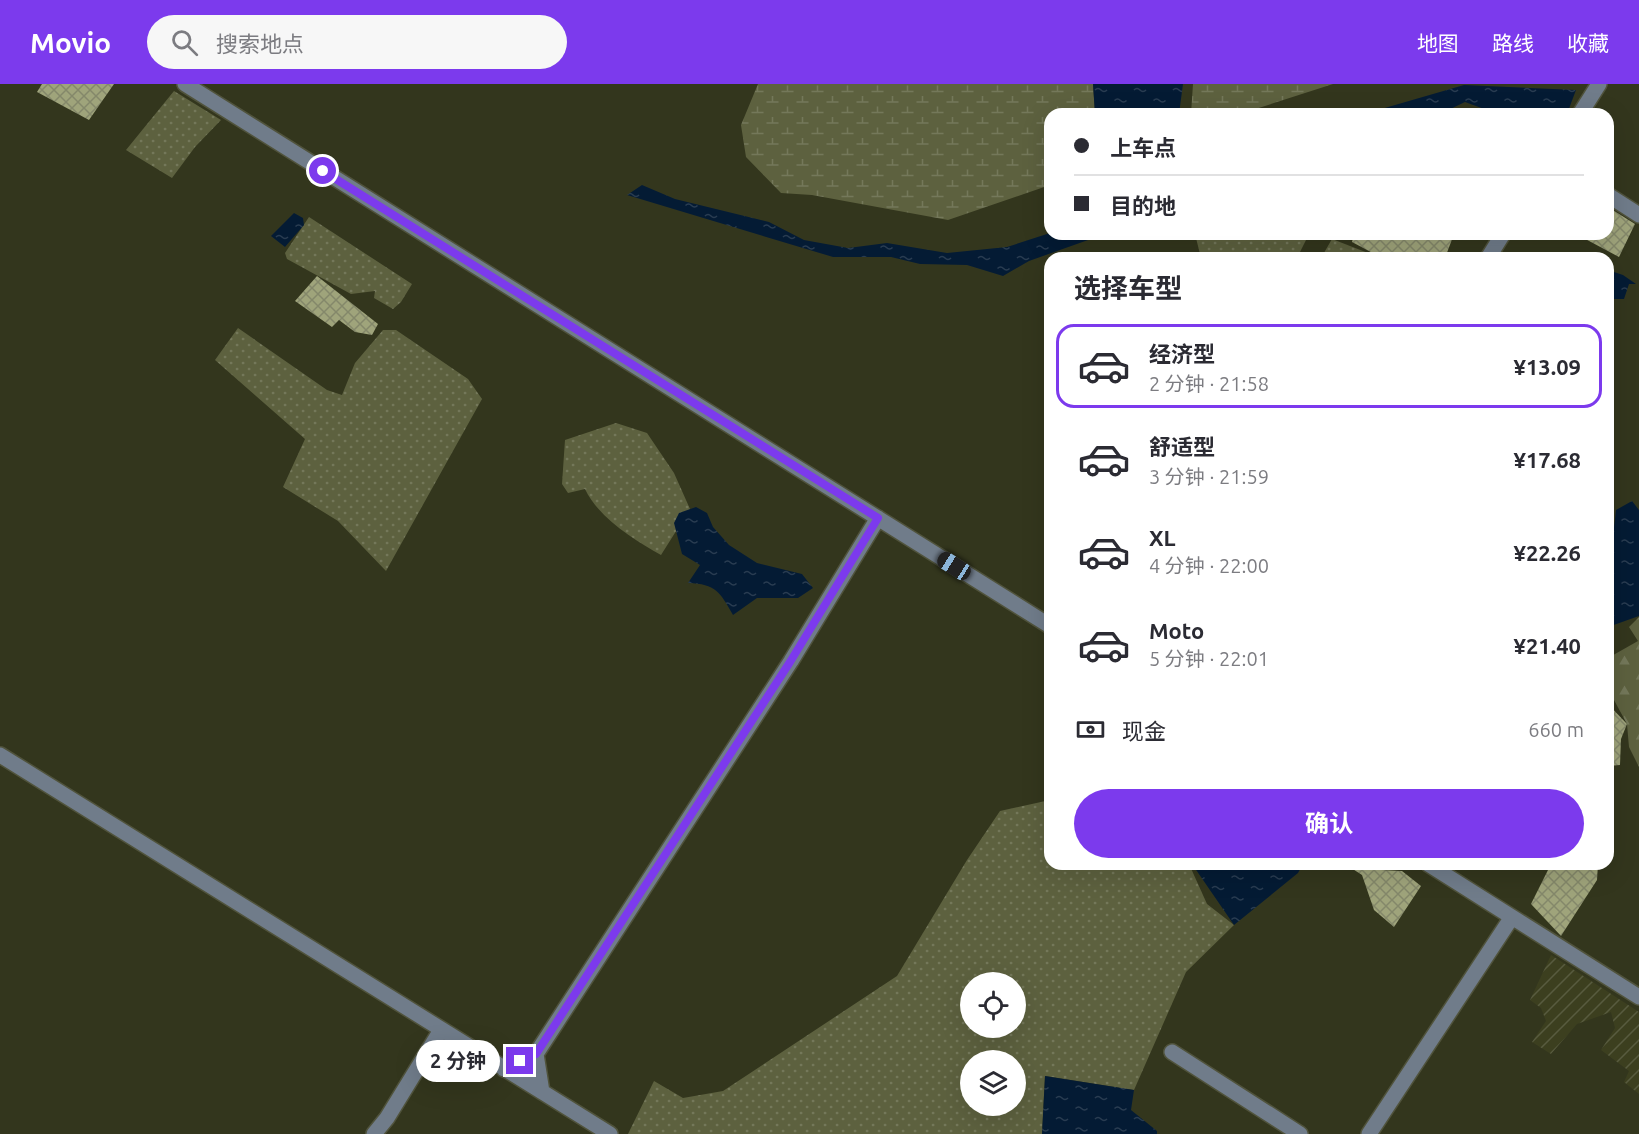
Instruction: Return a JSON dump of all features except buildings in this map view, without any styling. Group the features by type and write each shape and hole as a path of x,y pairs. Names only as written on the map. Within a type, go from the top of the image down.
{"street":[{"path":"184,84 1044,622"},
{"path":"1584,108 1599,84"},
{"path":"1614,199 1639,215"},
{"path":"504,1069 536,1054 790,662 878,518"},
{"path":"0,755 609,1134"},
{"path":"1438,870 1639,997"},
{"path":"1369,1134 1512,917"},
{"path":"374,1134 387,1118 441,1030"},
{"path":"1172,1052 1300,1134"},
{"path":"536,1054 542,1092"}],"shaded area":[{"path":"1551,955 1639,1012 1639,1094 1624,1082 1629,1071 1601,1050 1615,1028 1611,1012 1577,1024 1551,1054 1532,1042 1546,1021 1541,1008 1530,1000"}],"green space":[{"path":"758,84 1093,84 1095,108 1044,108 1044,187 948,220 812,195 781,193 746,157 741,125"},
{"path":"1193,84 1333,84 1259,108 1191,108"},
{"path":"174,91 221,120 195,147 172,178 126,150"},
{"path":"309,217 412,284 401,302 393,309 374,298 375,291 351,294 287,259 285,253"},
{"path":"1196,240 1306,240 1300,252 1200,252"},
{"path":"1331,240 1335,240 1366,252 1324,252"},
{"path":"238,328 327,390 342,395 355,363 383,330 396,330 468,379 482,399 386,571 338,521 283,487 305,439 215,360"},
{"path":"616,423 647,433 674,473 690,509 661,555 629,535 608,518 585,489 568,493 562,484 565,440"},
{"path":"1639,617 1639,767 1629,747 1627,724 1614,700 1614,655 1638,641 1629,627"},
{"path":"1044,801 1044,870 1192,870 1207,904 1234,925 1186,972 1134,1090 1045,1076 1042,1134 628,1134 654,1081 683,1098 723,1091 897,976 967,860 1000,811"}],"water":[{"path":"1093,84 1183,84 1180,108 1095,108"},
{"path":"1464,85 1576,90 1569,108 1482,108 1465,102 1452,108 1385,108"},
{"path":"642,185 675,199 769,222 804,240 848,248 887,243 947,253 1007,247 1044,235 1044,240 1088,240 1054,252 1044,252 1044,256 1029,261 1003,276 967,265 920,264 891,257 833,257 627,195"},
{"path":"294,213 303,218 304,225 285,247 271,236"},
{"path":"1614,272 1636,284 1629,284 1624,299 1614,299"},
{"path":"1632,501 1639,510 1639,616 1614,625 1614,527 1616,510"},
{"path":"696,507 707,513 713,527 729,545 757,563 802,574 813,588 798,598 757,598 733,615 716,591 705,585 688,583 700,565 682,554 674,523 679,513"},
{"path":"1196,870 1300,870 1298,873 1234,925"},
{"path":"1045,1076 1134,1090 1131,1110 1157,1131 1157,1134 1042,1134"}],"route":[{"path":"323,171 878,518 790,662 536,1054 520,1061"}]}
